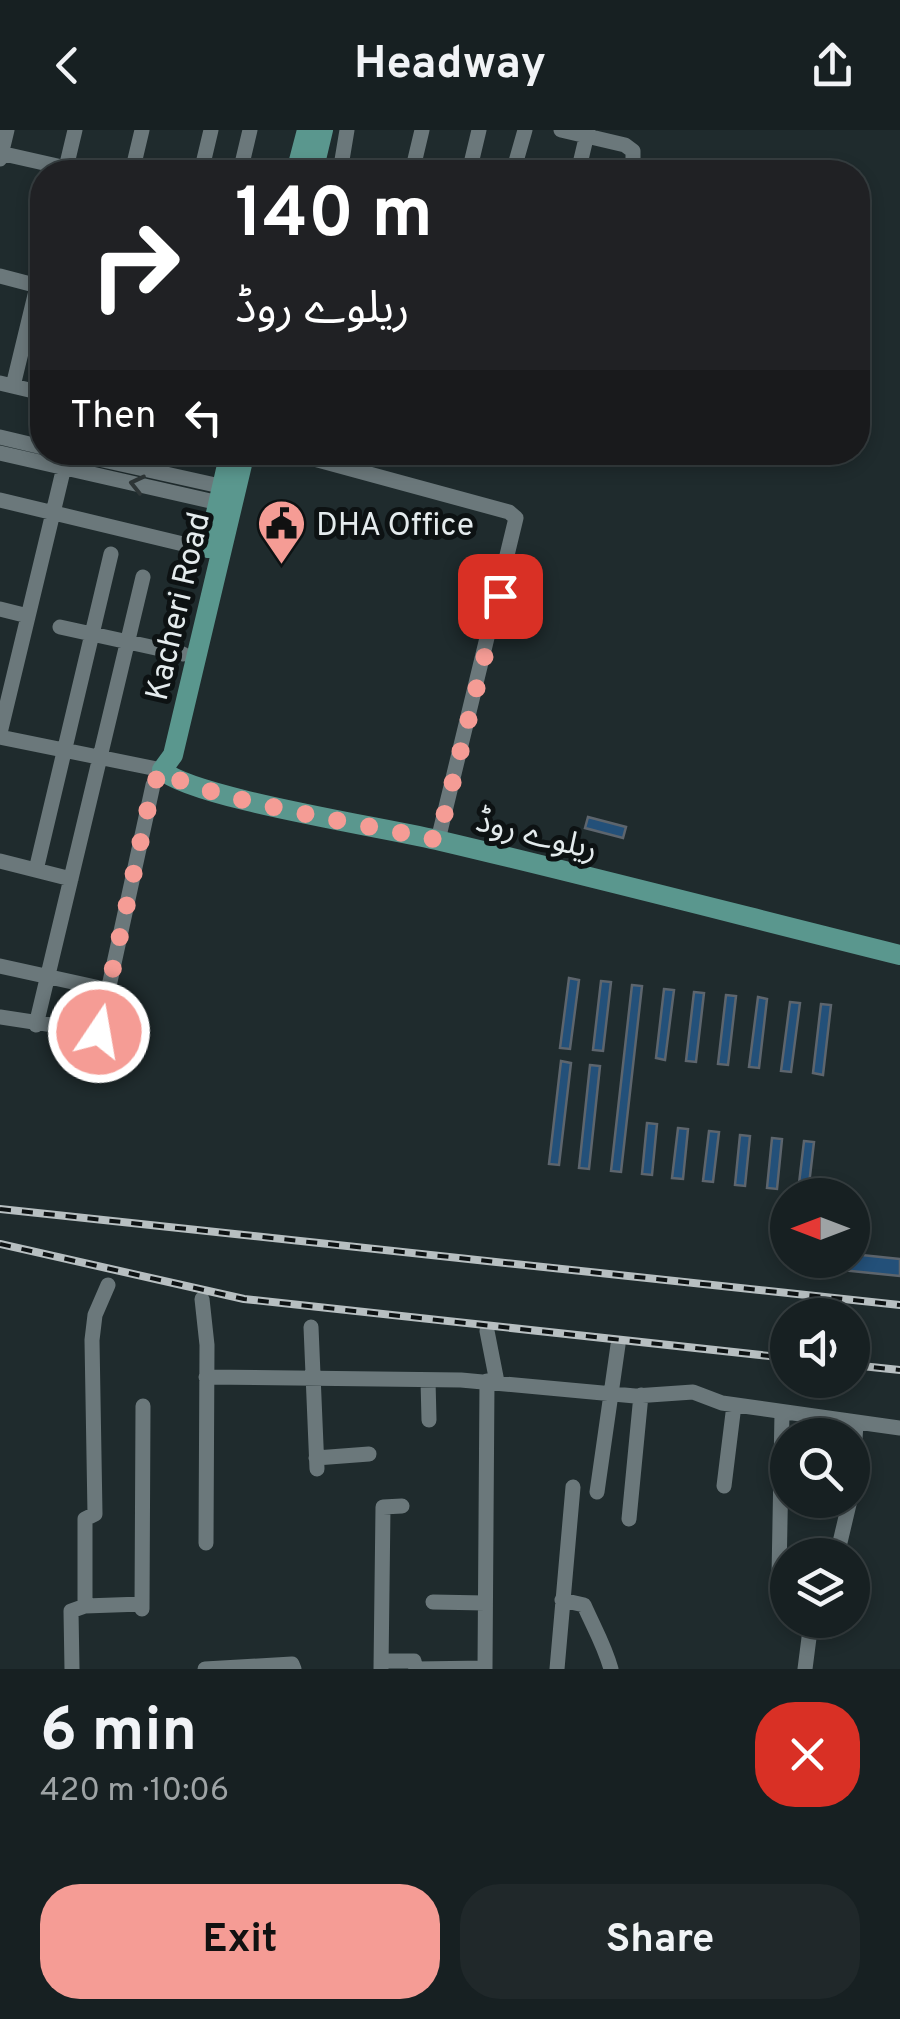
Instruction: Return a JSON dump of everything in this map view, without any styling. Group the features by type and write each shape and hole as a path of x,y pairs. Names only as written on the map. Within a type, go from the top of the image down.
{"main road":[{"path":"299,160 307,130"},
{"path":"316,160 323,130"},
{"name":"Kacheri Road","path":"162,770 173,755 227,496 229,465"},
{"name":"Kacheri Road","path":"162,770 183,654 208,550 240,465"},
{"name":"ریلوے روڈ","path":"162,770 172,780 227,795 438,840 900,955"}],"street":[{"path":"7,130 0,155 30,162"},
{"path":"68,160 76,130"},
{"path":"135,160 142,130"},
{"path":"204,160 211,130"},
{"path":"243,160 250,130"},
{"path":"342,160 346,130"},
{"path":"415,160 422,130"},
{"path":"472,160 479,130"},
{"path":"516,160 525,130"},
{"path":"561,130 627,137"},
{"path":"581,160 587,133"},
{"path":"0,276 30,284"},
{"path":"7,385 30,316"},
{"path":"0,437 30,444"},
{"path":"0,452 30,456"},
{"path":"64,465 0,735 64,753 162,770"},
{"path":"88,465 227,496"},
{"path":"333,465 509,512 516,518 438,840"},
{"path":"0,500 208,550"},
{"path":"36,870 111,554"},
{"path":"0,1017 36,1025 143,578"},
{"path":"0,609 28,616"},
{"path":"60,627 183,654"},
{"name":"Kacheri Road","path":"36,1025 99,1032 153,785 162,770"},
{"path":"0,862 71,879"},
{"path":"0,966 108,990"},
{"path":"85,1606 85,1519 95,1514 92,1340 95,1315 108,1285"},
{"path":"202,1299 206,1543"},
{"path":"311,1328 317,1463 369,1454"},
{"path":"402,1506 383,1507 381,1665 414,1661 416,1669 485,1669 492,1382 486,1331"},
{"path":"598,1492 618,1346"},
{"path":"206,1377 492,1382 641,1396 693,1392 734,1405 816,1418"},
{"path":"428,1380 429,1420"},
{"path":"629,1518 641,1396"},
{"path":"724,1486 734,1405"},
{"path":"72,1669 71,1611 85,1606 142,1607 144,1406"},
{"path":"780,1538 782,1413"},
{"path":"870,1425 900,1428"},
{"path":"557,1669 574,1487"},
{"path":"562,1600 584,1605 593,1631 604,1640 611,1669"},
{"path":"432,1602 485,1604"},
{"path":"806,1669 809,1638"},
{"path":"204,1669 292,1664 294,1669"}],"building":[{"path":"588,817 626,827 623,838 585,828"},
{"path":"569,978 579,980 570,1049 560,1048"},
{"path":"601,981 611,982 603,1051 593,1050"},
{"path":"632,985 642,986 621,1172 611,1171"},
{"path":"664,989 674,990 665,1060 656,1058"},
{"path":"694,992 704,993 696,1062 686,1061"},
{"path":"726,995 736,996 728,1065 718,1064"},
{"path":"758,997 767,999 759,1068 749,1067"},
{"path":"790,1002 800,1003 791,1072 781,1071"},
{"path":"821,1004 831,1005 823,1075 813,1073"},
{"path":"561,1061 571,1063 559,1165 549,1164"},
{"path":"590,1065 600,1066 589,1169 579,1168"},
{"path":"647,1123 657,1124 652,1175 642,1174"},
{"path":"678,1128 688,1129 683,1179 672,1178"},
{"path":"709,1131 719,1132 713,1182 703,1181"},
{"path":"740,1135 750,1136 745,1186 735,1185"},
{"path":"772,1138 782,1139 778,1178 770,1178 767,1188"},
{"path":"804,1141 814,1142 810,1178 800,1178"},
{"path":"870,1256 900,1259 900,1276 870,1273"}],"railway":[{"path":"0,1209 900,1305"},
{"path":"0,1244 244,1299 770,1356"},
{"path":"870,1367 900,1370"}],"place":[{"name":"DHA Office","path":"281,566"}],"route":[{"path":"99,1032 153,785 162,770 172,780 227,795 438,840 500,596"}]}
